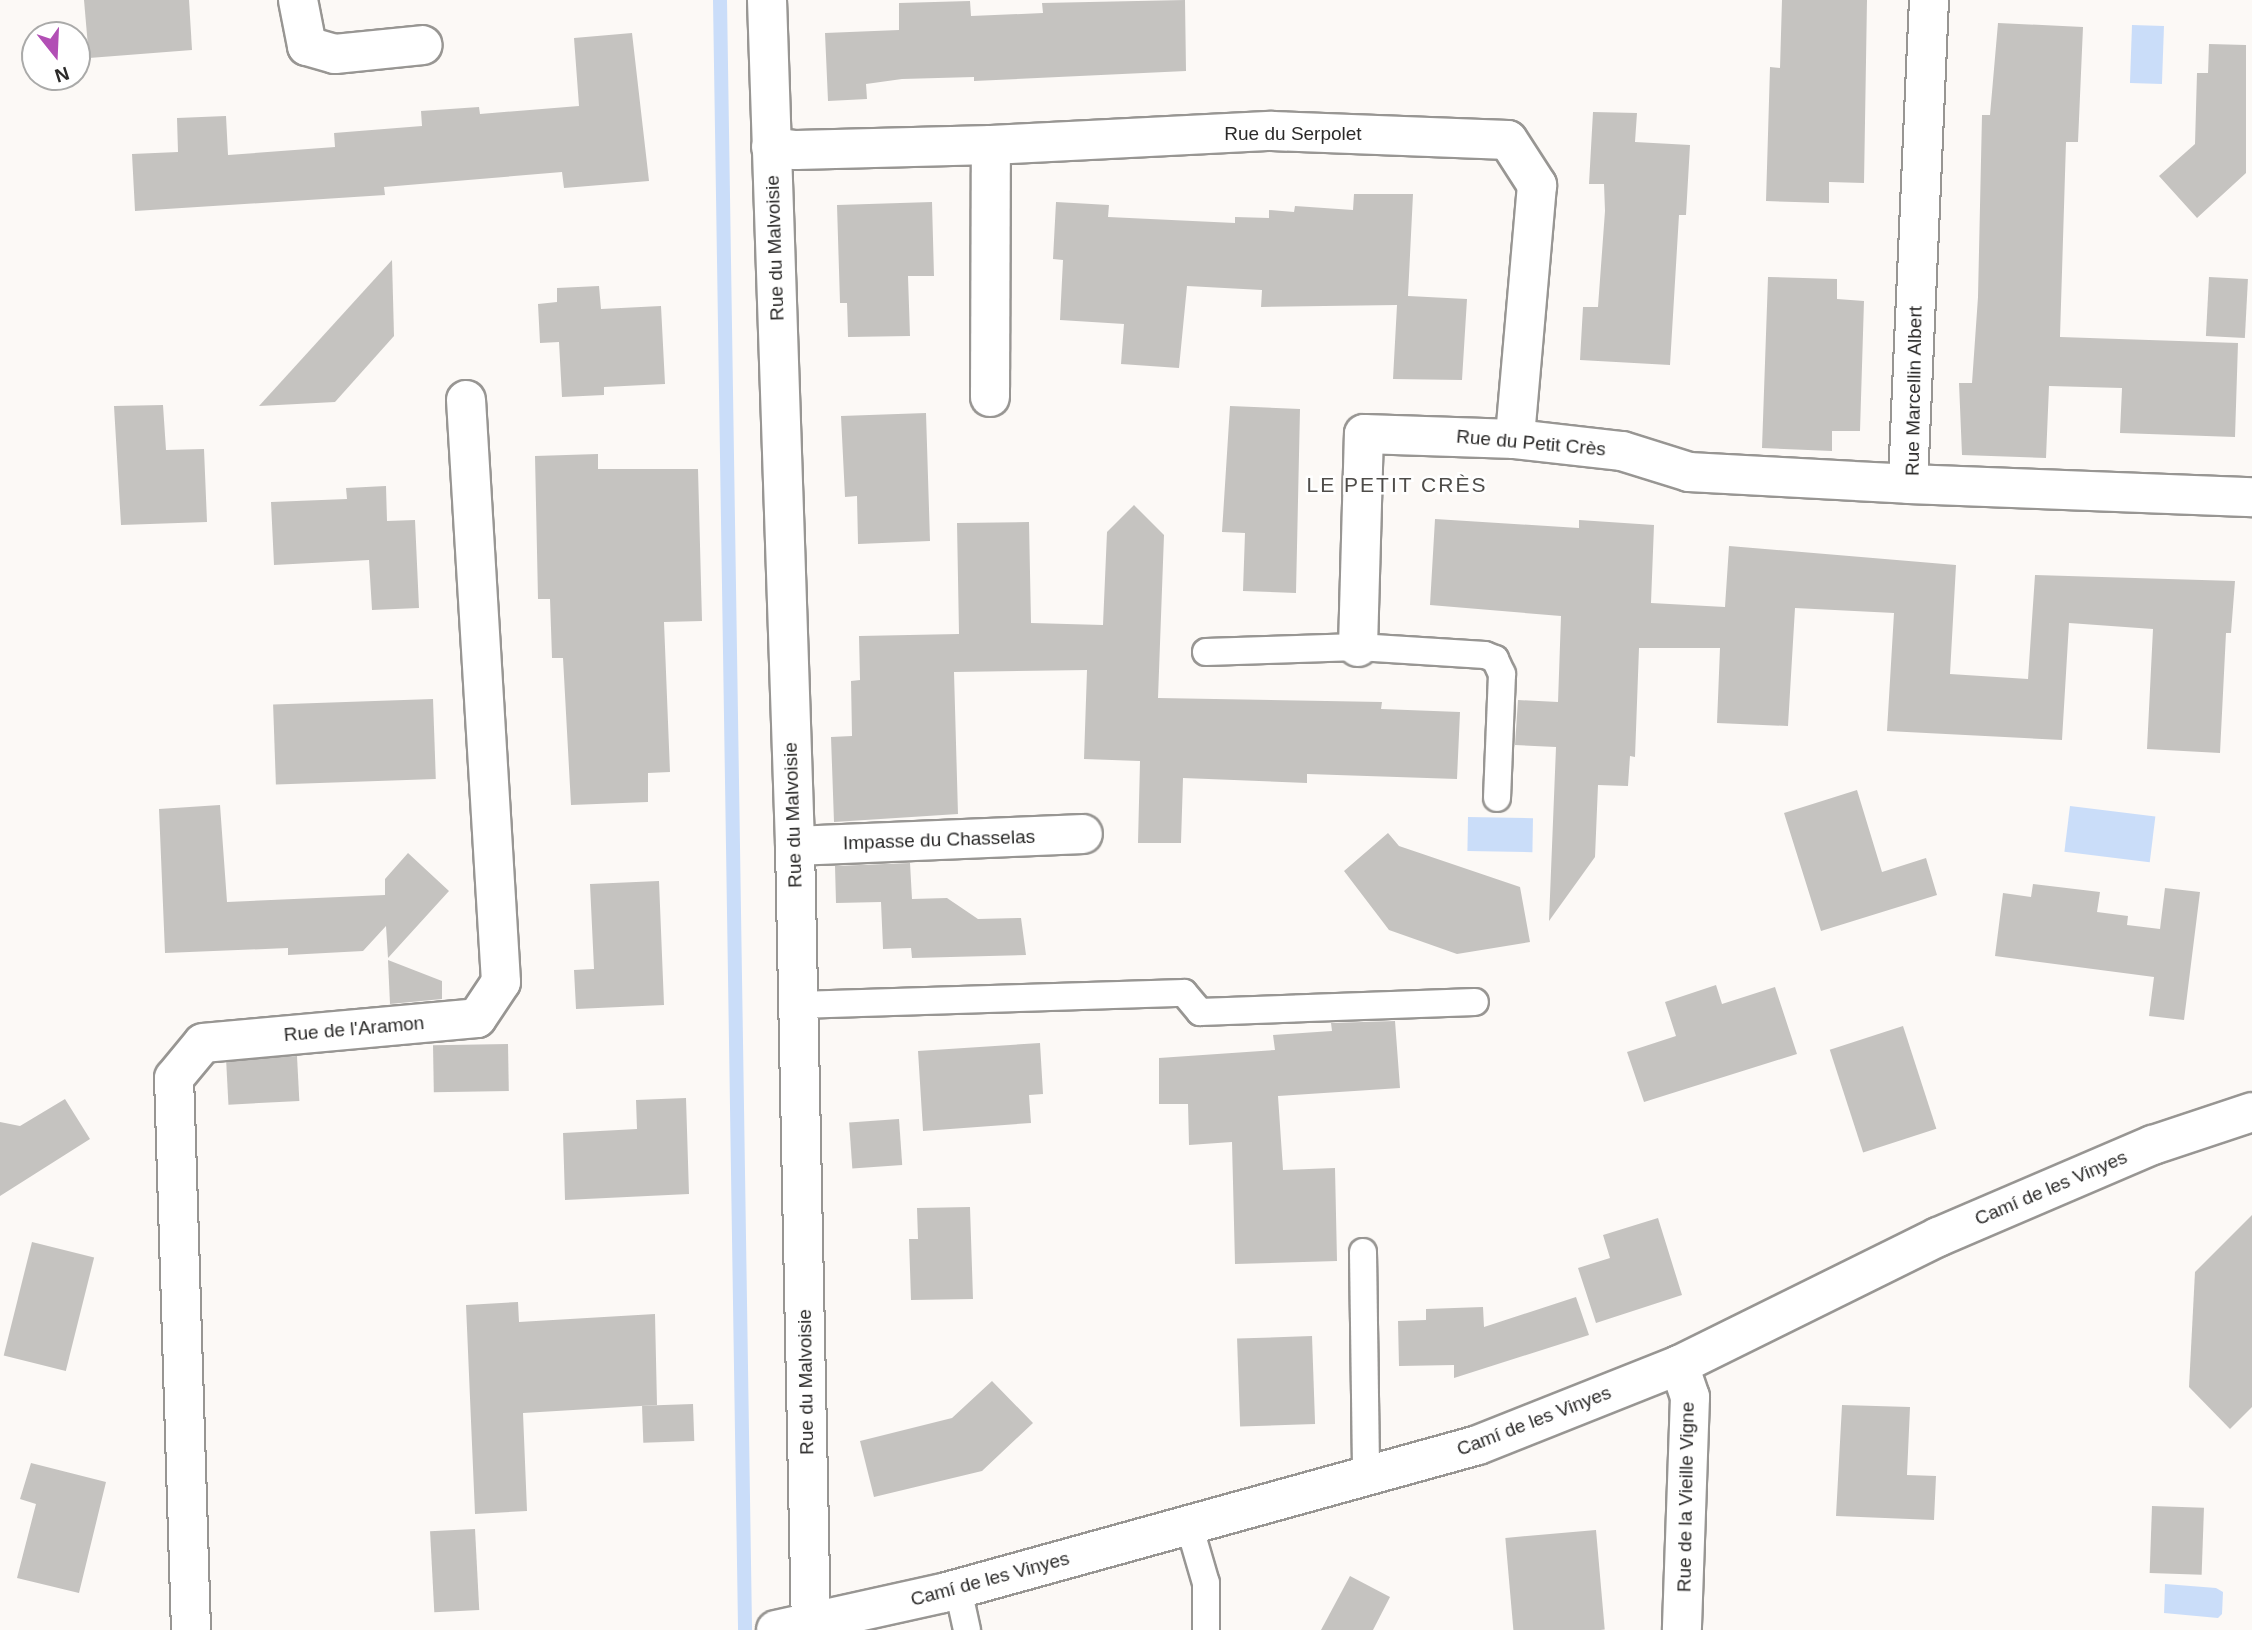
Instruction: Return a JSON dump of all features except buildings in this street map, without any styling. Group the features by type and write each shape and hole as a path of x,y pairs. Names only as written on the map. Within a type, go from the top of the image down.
{"street":[{"path":"298,0 307,46 335,54 423,45"},
{"name":"Rue du Malvoisie","path":"767,0 798,1004 795,1628"},
{"name":"Rue Marcellin Albert","path":"1929,0 1908,484 2252,497"},
{"name":"Rue du Serpolet","path":"771,147 796,150 991,145 1272,131 1508,140 1536,185 1515,439"},
{"path":"990,397 991,145"},
{"name":"Rue de l'Aramon","path":"191,1630 174,1078 203,1043 477,1018 501,982 466,400"},
{"name":"Rue du Petit Crès","path":"1359,648 1364,434 1515,439 1622,451 1689,472 1908,484"},
{"name":"Impasse du Chasselas","path":"795,846 1083,834"},
{"name":"Camí de les Vinyes","path":"795,1628 958,1589 1478,1445 1679,1365 1938,1237 2153,1144 2252,1112"},
{"name":"Rue de la Vieille Vigne","path":"1679,1365 1690,1397 1682,1630"}],"lane":[{"path":"1206,652 1359,648 1486,655 1495,659 1502,674 1497,798"},
{"path":"798,1004 1184,993 1200,1012 1475,1002"},
{"path":"1363,1252 1366,1477"},
{"path":"1189,1525 1206,1583 1206,1630"},
{"path":"958,1589 967,1630"}],"water":[{"path":"2132,25 2164,26 2162,84 2130,83"},
{"path":"2070,806 2155,816 2150,862 2064,852"},
{"path":"1468,817 1533,818 1532,852 1467,851"},
{"path":"2165,1584 2216,1588 2223,1592 2222,1614 2218,1618 2164,1613"}],"waterway":[{"path":"720,0 745,1630"}],"district":[{"name":"LE PETIT CRÈS","path":"1397,485"}]}
